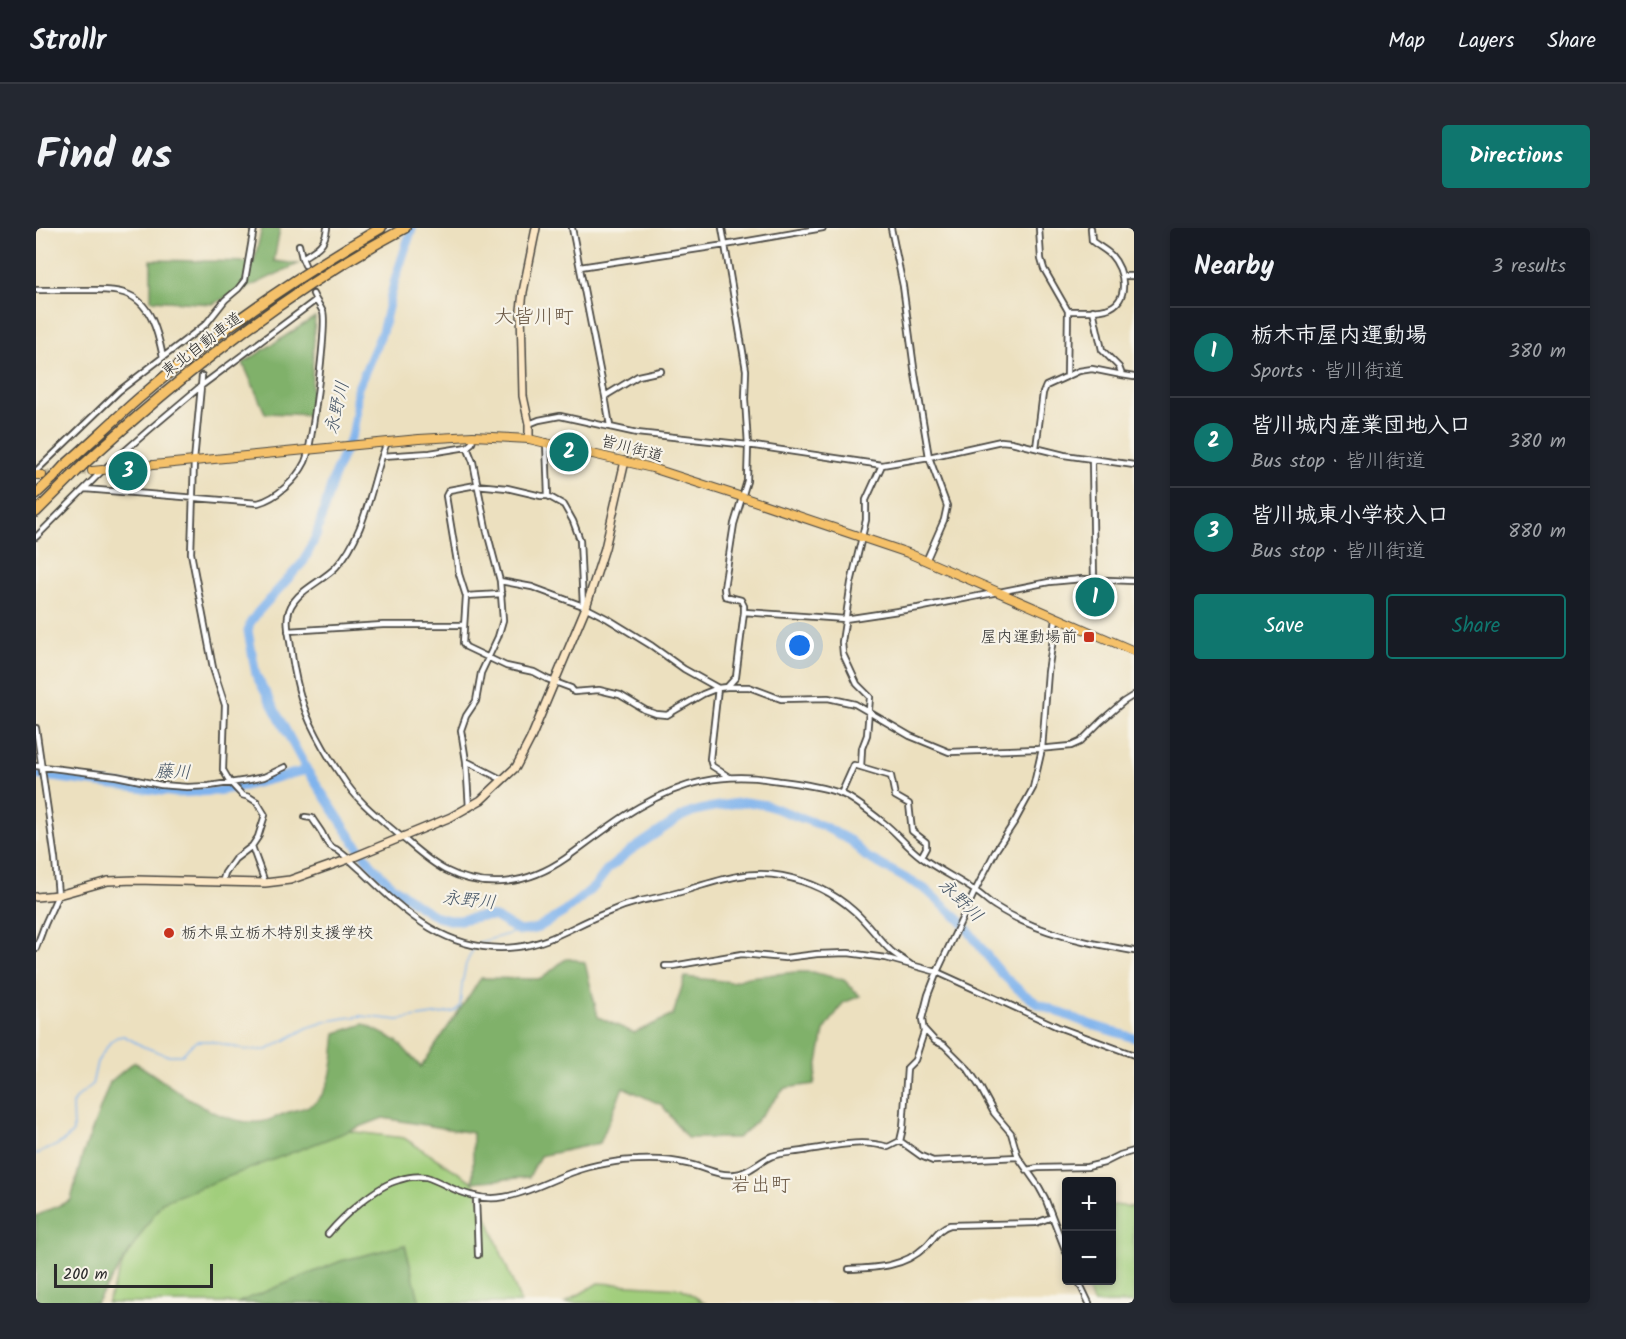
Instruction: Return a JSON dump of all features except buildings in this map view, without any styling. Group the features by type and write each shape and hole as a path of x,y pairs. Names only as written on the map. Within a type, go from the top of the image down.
{"highway":[{"name":"東北自動車道","path":"36,494 64,466 171,371 263,302 381,228"},
{"name":"東北自動車道","path":"36,512 83,465 148,406 198,366 269,313 405,228"}],"main road":[{"name":"皆川街道","path":"92,471 443,437 530,439 625,461 861,537 926,561 1134,651"}],"street":[{"path":"38,474 111,398 206,324 225,300 238,289 245,280 254,228"},
{"path":"302,258 323,242 327,228"},
{"path":"530,439 523,396 521,310 536,228"},
{"path":"572,228 610,426"},
{"path":"722,228 746,370 748,445 747,481 734,524 724,588 725,596 741,600 744,606 736,676 728,687"},
{"path":"580,267 823,228"},
{"path":"891,228 903,286 929,457 947,506 944,520 926,561"},
{"path":"1039,228 1044,269 1068,311 1067,376"},
{"path":"1068,311 1106,309 1121,297 1123,276 1111,255 1092,241 1091,228"},
{"path":"299,245 305,265"},
{"path":"1123,276 1134,276"},
{"path":"36,290 111,290 135,298 145,307 154,322 163,357"},
{"path":"86,489 258,503 266,501 291,482 305,462 310,449 322,354 323,312 313,294"},
{"path":"36,537 103,470 201,386 315,300"},
{"path":"1093,310 1102,350 1119,367 1122,375"},
{"path":"206,324 206,333"},
{"path":"1036,448 1043,393 1046,386 1079,371 1092,369 1134,377"},
{"path":"604,396 638,376 661,371"},
{"path":"202,376 192,497 192,564 204,614 213,668 225,705 223,770 242,795 257,802 265,815 258,837 252,846 235,859 225,873 222,883"},
{"path":"529,424 560,416 637,433 748,445 882,465 1000,441 1064,455 1134,465"},
{"path":"382,456 457,450 472,443 472,436"},
{"path":"385,442 353,542 335,568 303,592 295,601 288,616 288,631 307,715 330,760 356,797 400,838 433,863 458,876 483,881 515,881 528,878 563,860 639,807 690,784 729,777 769,779 841,794 883,822 898,835 902,842 949,876 996,906 1040,928 1101,946 1134,951"},
{"path":"546,442 548,496"},
{"path":"467,447 500,581 503,620 498,637 481,673 476,701 460,730 466,761 469,808"},
{"path":"1092,459 1094,580"},
{"path":"36,897 58,895 108,881 265,884 304,876 451,817 486,796 516,767 555,682 605,548 625,461"},
{"path":"861,767 862,748 867,735 870,697 857,684 843,654 842,642 850,583 866,520 867,500 882,465"},
{"path":"585,606 580,540 564,505 548,496 507,488 476,485 449,490 446,496 459,574 466,596 463,643 466,647 487,658 506,666 534,672 571,688 574,692 599,690 620,695 645,710 667,715 718,688 749,687 782,699 828,698 855,704 910,736 949,752 1071,746 1080,742 1116,708 1134,695"},
{"path":"500,581 532,587 585,606 718,688"},
{"path":"744,612 845,619 918,608 1049,582 1134,581"},
{"path":"466,596 502,594"},
{"path":"900,1142 907,1068 915,1060 924,1029 922,1018 928,995 975,891 996,850 1033,788 1042,749 1048,672 1056,619"},
{"path":"288,631 464,625"},
{"path":"718,688 710,759 712,766 729,777"},
{"path":"36,728 39,766 55,859 58,895 36,948"},
{"path":"466,761 503,780"},
{"path":"841,794 854,765 891,776 895,796 909,804 912,831 926,842 926,848 921,857"},
{"path":"39,766 178,786 208,786 264,777 285,767"},
{"path":"305,817 312,818 329,846 351,858 378,889 435,932 453,940 502,948 519,947 548,939 594,917 638,901 751,873 780,875 809,883 830,893 855,912 892,951 910,964"},
{"path":"252,846 265,884"},
{"path":"664,966 742,954 785,958 848,953 886,958 937,972 1058,1027 1134,1056"},
{"path":"924,1029 968,1070 994,1113 1011,1133 1018,1157 1039,1187 1062,1242"},
{"path":"900,1142 933,1161 1018,1157"},
{"path":"328,1234 340,1221 385,1186 409,1177 427,1177 461,1193 496,1199 521,1193 578,1170 604,1164 636,1160 674,1161 722,1174 738,1174 768,1158 786,1152 807,1151 843,1144 874,1143 888,1147 900,1142"},
{"path":"1027,1170 1087,1167 1134,1151"},
{"path":"476,1197 478,1255"},
{"path":"849,1269 887,1266 903,1262 926,1246 943,1227 950,1224 1036,1223 1052,1217"},
{"path":"1080,1285 1089,1303"}],"green space":[{"path":"262,228 280,228 274,261 298,264 213,304 151,300 151,260 254,262"},
{"path":"315,317 310,415 265,413 243,363"},
{"path":"567,959 585,963 598,1017 634,1033 673,1015 685,977 732,982 748,977 812,972 844,980 860,996 843,1003 824,1031 814,1084 785,1088 750,1128 737,1138 687,1138 662,1105 623,1087 600,1143 540,1156 529,1177 473,1182 473,1133 383,1118 162,1202 96,1303 40,1303 36,1301 36,1216 71,1200 82,1157 110,1082 134,1062 210,1111 243,1121 270,1120 309,1106 322,1095 332,1070 336,1033 364,1024 397,1041 421,1067 481,978 541,979"},
{"path":"340,1130 404,1138 473,1182 521,1303 107,1303 148,1200"},
{"path":"1116,1205 1134,1207 1134,1303 1094,1303 1084,1285 1116,1285"},
{"path":"405,1245 420,1303 237,1303 341,1261"},
{"path":"598,1283 681,1288 705,1303 565,1303"}],"waterway":[{"name":"永野川","path":"412,228 394,283 382,332 357,390 353,432 335,473 316,536 304,561 258,612 250,623 248,631 256,675 307,770 371,864 391,885 437,917 449,920 482,916 495,917 519,931 529,930 538,928 563,913 595,886 608,869 630,851 681,817 692,812 731,804 746,802 766,805 823,826 851,841 865,856 925,889 962,922 1002,974 1038,1004 1089,1024 1134,1038"},
{"name":"藤川","path":"36,775 177,793 216,791 245,786 307,770"},
{"path":"477,943 519,931"},
{"path":"36,1154 51,1148 73,1132 72,1104 92,1085 97,1062 111,1041 117,1037 124,1036 166,1055 182,1055 198,1041 210,1041 246,1050 267,1050 307,1028 328,1021 361,1016 398,1020 454,1012 460,1006 466,964 474,947"}],"tunnel":[{"path":"305,265 313,294"},
{"path":"202,376 206,333"},
{"path":"42,475 92,471"}],"place":[{"name":"皆川城内産業団地入口","path":"569,452"},
{"name":"皆川城東小学校入口","path":"128,471"},
{"name":"栃木市屋内運動場","path":"1095,597"},
{"name":"屋内運動場前","path":"1089,637"},
{"name":"栃木県立栃木特別支援学校","path":"169,933"}],"district":[{"name":"大皆川町","path":"534,318"},
{"name":"岩出町","path":"761,1186"}]}
